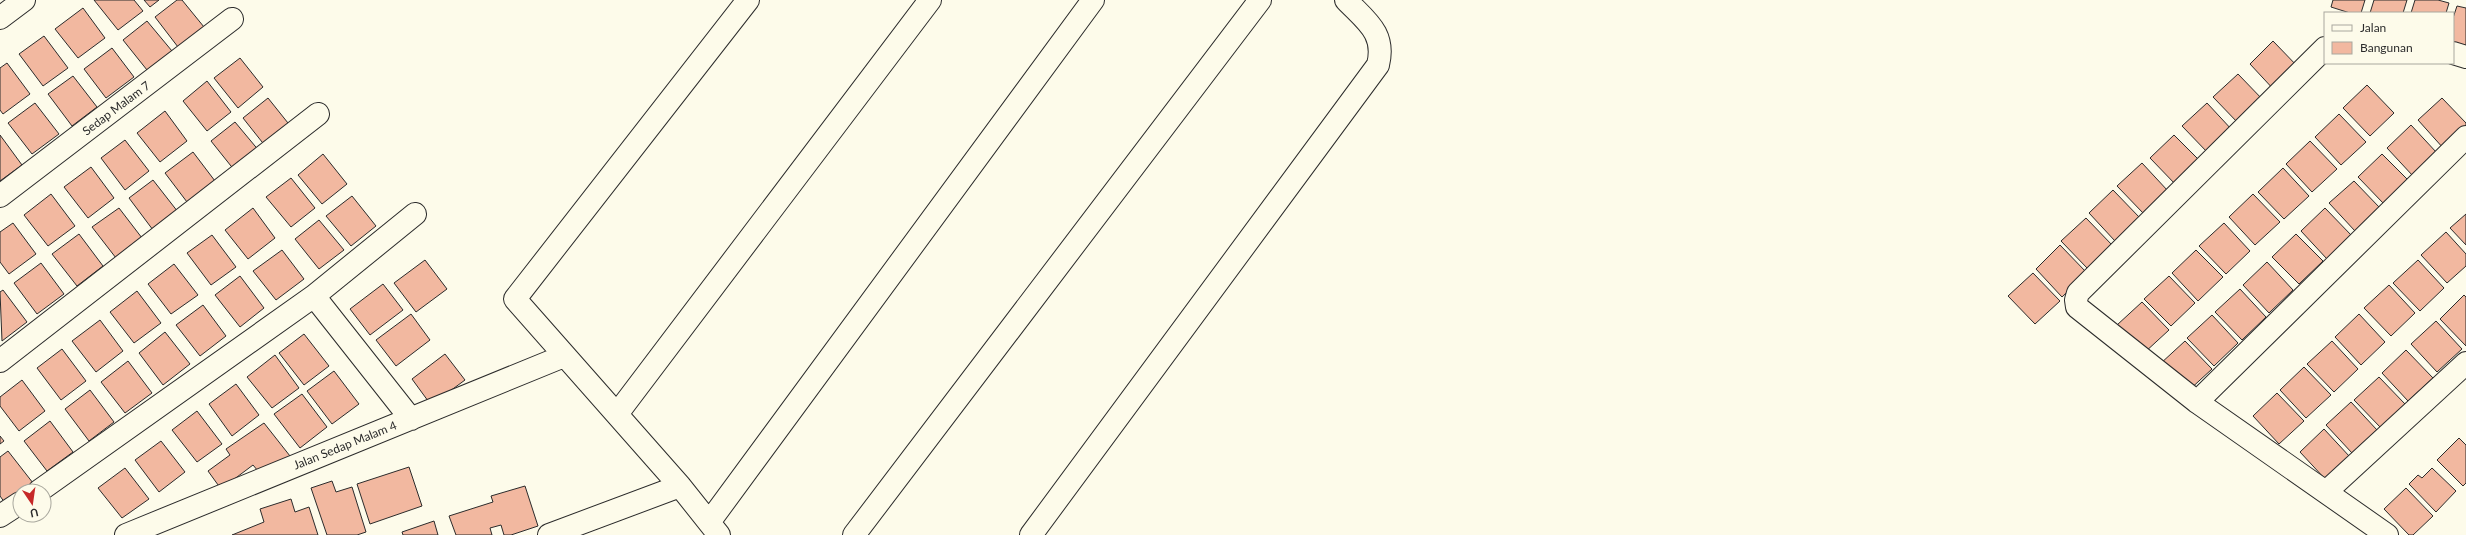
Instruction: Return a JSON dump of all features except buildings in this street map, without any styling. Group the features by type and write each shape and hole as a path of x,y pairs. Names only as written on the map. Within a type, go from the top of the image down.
{"street":[{"path":"0,18 24,0"},
{"path":"748,0 515,299 680,486 714,528 1093,0"},
{"path":"617,414 930,0"},
{"path":"854,535 1260,0"},
{"path":"1031,535 1378,65 1382,52 1380,38 1346,0"},
{"name":"Sedap Malam 7","path":"0,196 232,19"},
{"path":"2324,49 2076,297 2077,307 2197,402 2314,485 2327,491 2387,535"},
{"path":"2454,53 2466,57"},
{"path":"0,361 318,114"},
{"path":"2197,402 2466,137"},
{"path":"50,483 314,296 415,214"},
{"path":"314,296 411,419"},
{"name":"Jalan Sedap Malam 4","path":"126,535 564,356"},
{"path":"2327,491 2466,363"},
{"path":"549,535 680,486"},
{"path":"0,516 12,508"}]}
